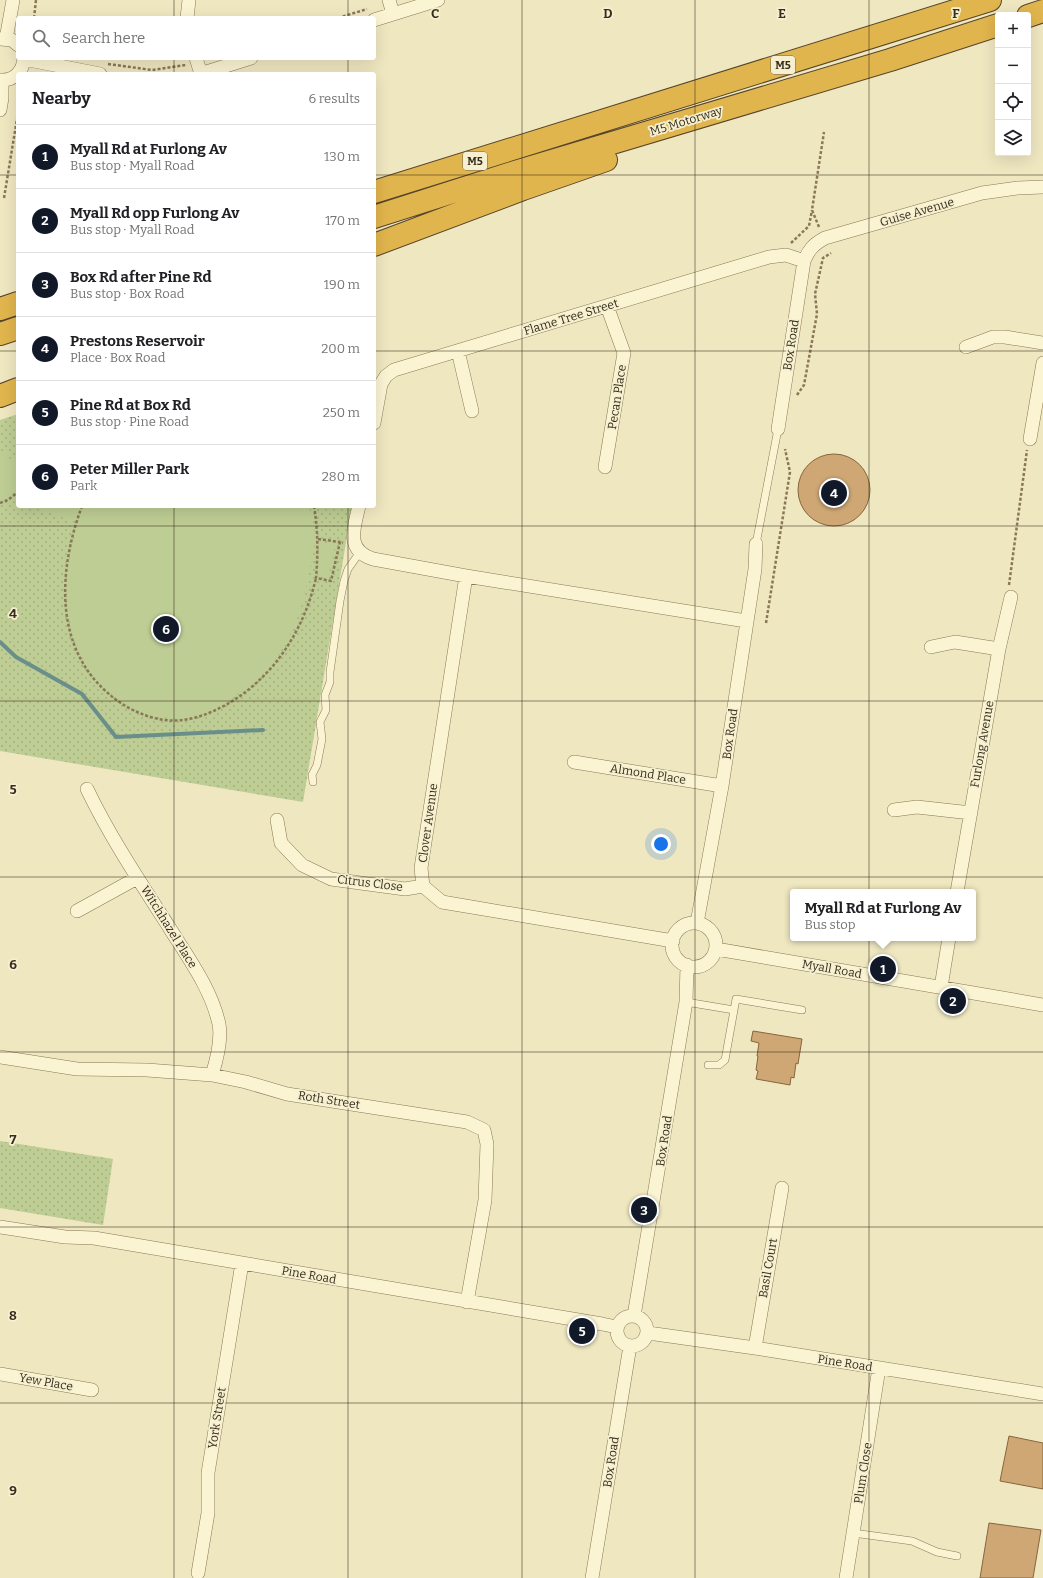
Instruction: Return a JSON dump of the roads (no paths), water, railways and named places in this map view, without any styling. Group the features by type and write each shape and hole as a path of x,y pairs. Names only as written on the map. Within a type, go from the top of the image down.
{"highway":[{"name":"M5 Motorway","path":"376,191 990,0"},
{"path":"1031,15 1043,11"},
{"name":"M5 Motorway","path":"376,216 515,172 890,60 995,26"},
{"path":"376,244 523,189 890,60"},
{"path":"0,308 16,304"},
{"path":"0,334 16,329"},
{"path":"0,386 16,380"},
{"path":"0,396 16,390"}],"street":[{"path":"13,0 3,39 12,40 16,43"},
{"path":"188,16 189,0"},
{"path":"389,0 393,14"},
{"path":"376,19 438,0"},
{"path":"19,72 23,66 24,60"},
{"path":"32,60 102,69"},
{"path":"198,67 240,60"},
{"path":"0,110 2,98 1,80 16,76"},
{"name":"Guise Avenue","path":"804,261 808,251 824,238 982,193 1018,188 1043,187"},
{"name":"Flame Tree Street","path":"376,412 381,384 386,376 394,370 769,257 786,255 804,261"},
{"name":"Box Road","path":"778,429 804,261"},
{"name":"Pecan Place","path":"605,466 624,354 608,306"},
{"path":"966,347 992,337 1006,337 1043,343"},
{"path":"458,351 472,411"},
{"path":"1030,439 1043,363"},
{"path":"358,508 353,534 357,549 363,556 466,576 746,620"},
{"name":"Box Road","path":"697,923 722,786 746,620 755,569 756,544"},
{"name":"Clover Avenue","path":"423,886 421,868 466,576"},
{"name":"Furlong Avenue","path":"958,889 999,649 1011,598"},
{"path":"932,647 955,642 999,649"},
{"name":"Almond Place","path":"574,762 722,786"},
{"name":"Witchhazel Place","path":"87,789 97,810 137,878 205,986 214,1007 219,1026 217,1059 212,1075"},
{"path":"894,810 917,807 971,813"},
{"name":"Citrus Close","path":"277,820 281,843 302,865 330,879 405,889 423,886"},
{"path":"77,911 137,878"},
{"path":"423,886 442,902 673,941"},
{"path":"690,923 697,923 710,929 714,935 716,949 708,962 702,965 687,965 676,957 673,950 673,941 678,930 683,926 690,923"},
{"path":"941,987 949,941"},
{"name":"Myall Road","path":"716,949 1043,1004"},
{"name":"Box Road","path":"634,1316 686,1002 687,965"},
{"name":"Roth Street","path":"0,1056 77,1069 147,1070 212,1075 246,1082 287,1094 468,1122 484,1130 486,1144 484,1200 468,1302"},
{"name":"Basil Court","path":"755,1348 782,1188"},
{"name":"Pine Road","path":"0,1227 65,1237 94,1238 602,1324 617,1328"},
{"name":"York Street","path":"198,1573 208,1513 208,1473 242,1263"},
{"path":"634,1316 645,1322 648,1333 642,1343 630,1346 621,1342 617,1335 617,1328 623,1319 634,1316"},
{"name":"Pine Road","path":"648,1333 755,1348 1043,1394"},
{"name":"Box Road","path":"592,1578 630,1346"},
{"name":"Plum Close","path":"846,1578 879,1368"},
{"name":"Yew Place","path":"0,1374 92,1390"}],"lane":[{"path":"756,544 778,429"},
{"path":"313,782 312,775 317,765 322,739 320,722 326,710 325,695 330,682 330,672 340,601 345,575 357,549"},
{"path":"708,1065 719,1065 725,1060 736,999 802,1010"},
{"path":"686,1002 734,1010"},
{"path":"853,1533 912,1541 937,1552 957,1556"}],"waterway":[{"path":"0,642 16,657 82,694 116,737 263,730"}],"place":[{"name":"Prestons Reservoir","path":"834,493"},
{"name":"Peter Miller Park","path":"166,629"},
{"name":"Myall Rd at Furlong Av","path":"883,969"},
{"name":"Myall Rd opp Furlong Av","path":"953,1001"},
{"name":"Box Rd after Pine Rd","path":"644,1210"},
{"name":"Pine Rd at Box Rd","path":"582,1331"}]}
